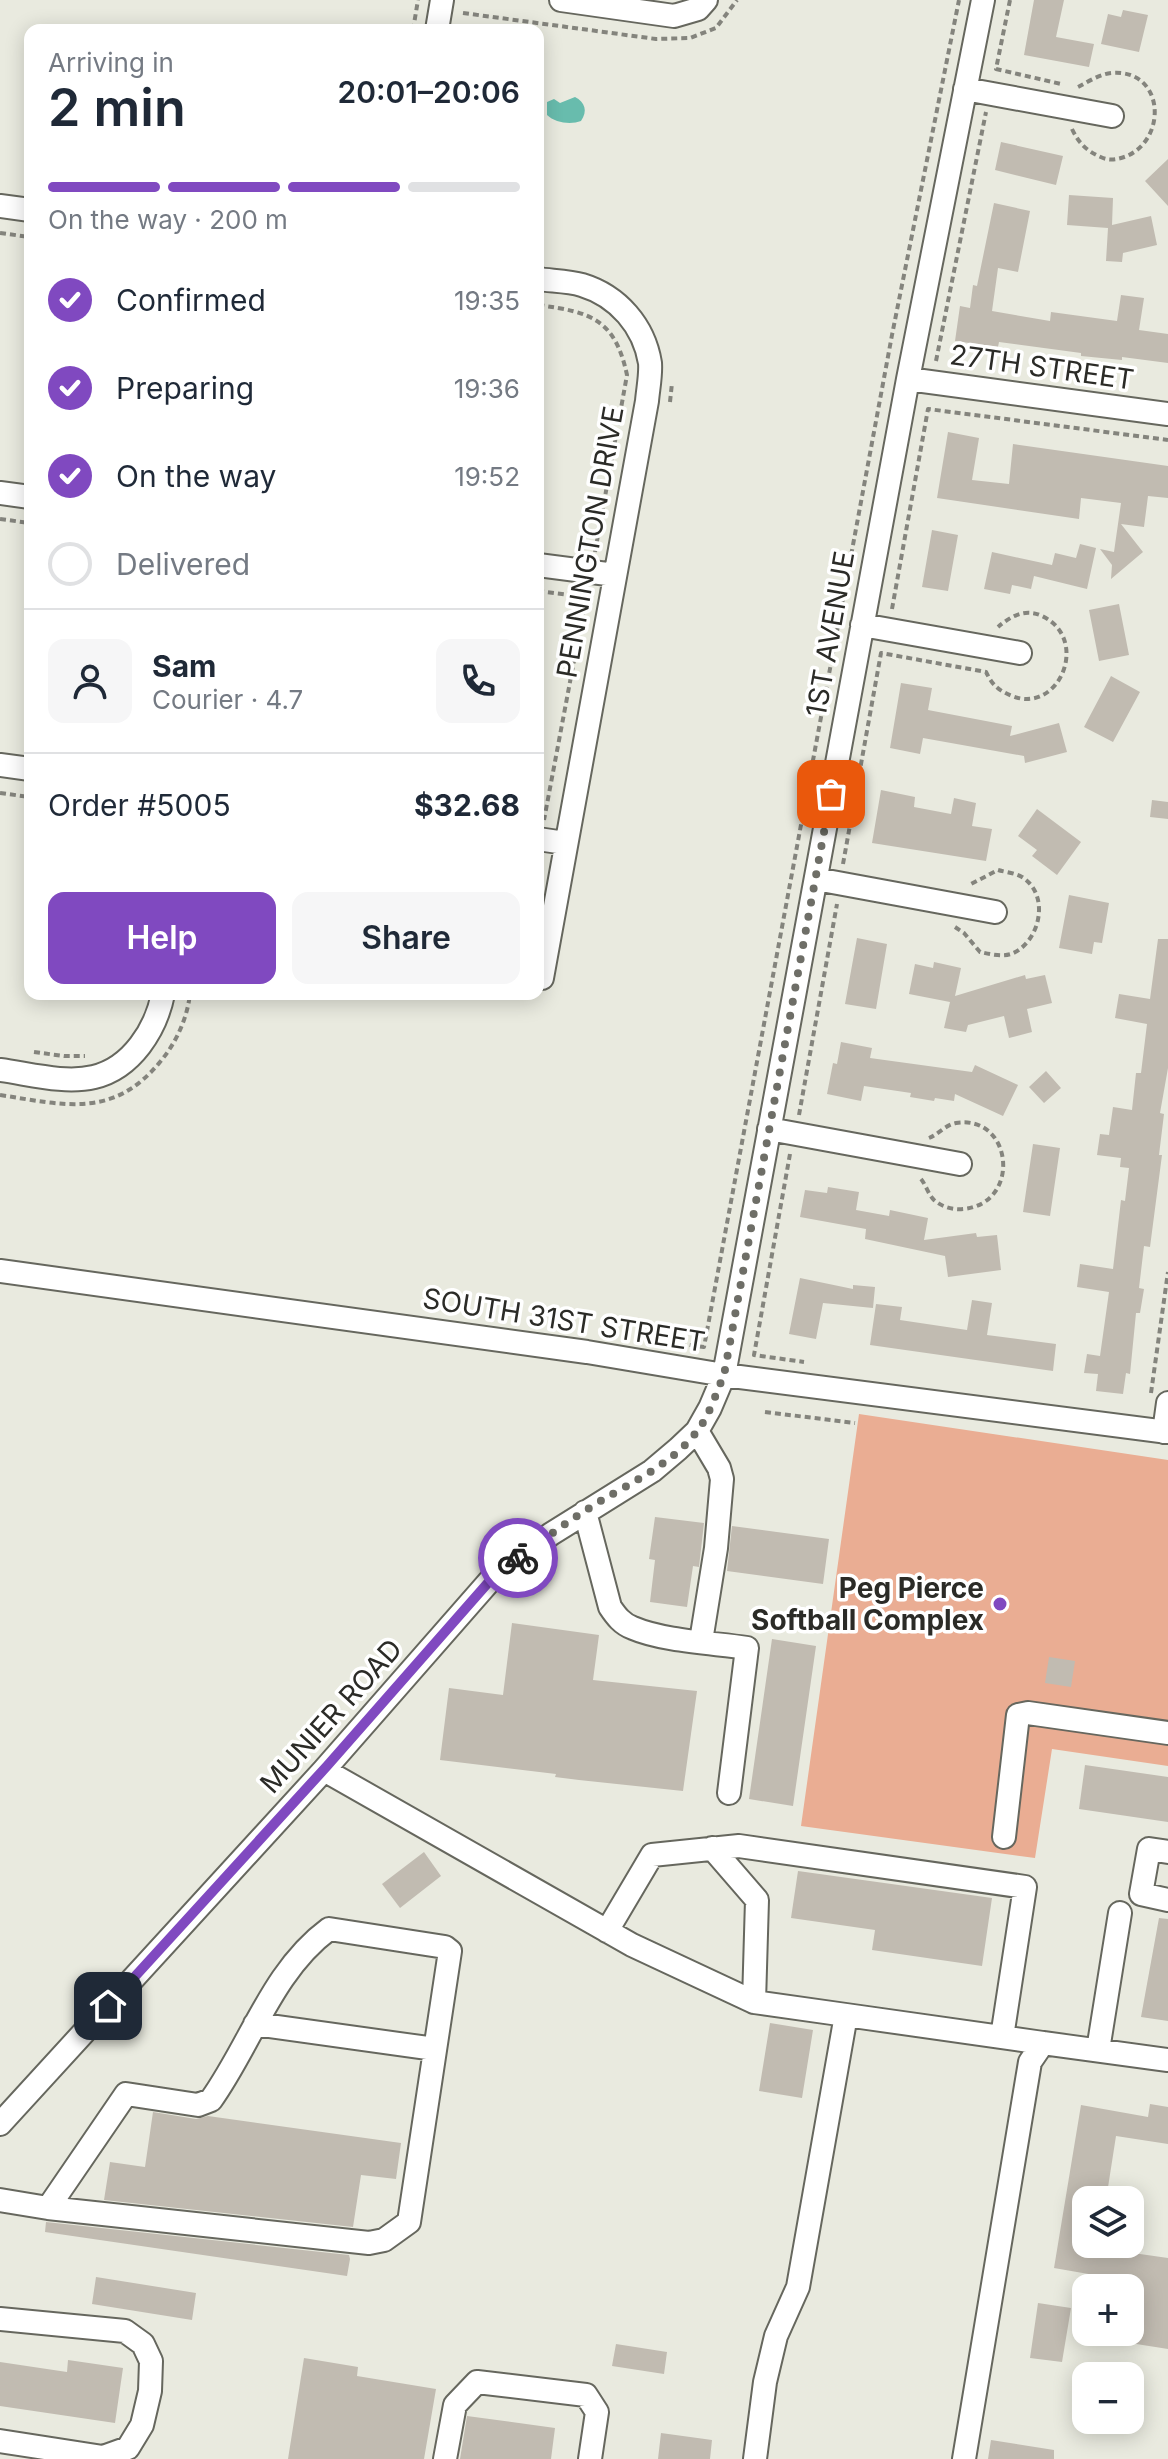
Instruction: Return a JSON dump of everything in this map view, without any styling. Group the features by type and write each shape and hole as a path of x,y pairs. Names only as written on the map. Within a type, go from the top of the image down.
{"street":[{"path":"438,24 442,0"},
{"path":"561,0 674,16 698,9 706,0"},
{"name":"1ST AVENUE","path":"724,1375 908,379 983,0"},
{"path":"965,89 1112,116"},
{"path":"0,206 24,209"},
{"name":"PENNINGTON DRIVE","path":"544,280 581,285 604,295 626,312 643,335 650,365 647,401 544,966"},
{"name":"27TH STREET","path":"908,379 1168,414"},
{"path":"0,493 24,496"},
{"path":"544,566 615,575"},
{"path":"862,625 1020,653"},
{"path":"0,765 24,768"},
{"path":"544,831 565,843"},
{"path":"816,879 995,912"},
{"path":"0,1070 63,1079 95,1077 125,1061 151,1033 161,1000"},
{"path":"769,1129 960,1164"},
{"name":"SOUTH 31ST STREET","path":"0,1271 587,1352 724,1375 1166,1432"},
{"name":"MUNIER ROAD","path":"0,2124 324,1770 494,1576 585,1512 652,1471 697,1431 724,1375"},
{"path":"1159,1399 1166,1432"},
{"path":"697,1431 719,1468 722,1479 716,1548 701,1641"},
{"path":"585,1512 610,1607 618,1619 631,1628 649,1633 747,1648 729,1793"},
{"path":"1004,1837 1018,1715 1028,1713 1168,1733"},
{"path":"324,1770 607,1931 754,2002 1168,2060"},
{"path":"607,1931 652,1855 712,1848 739,1846 1025,1887 1002,2037"},
{"path":"712,1848 757,1900 754,2002"},
{"path":"1168,1852 1149,1849 1141,1894 1168,1900"},
{"path":"1098,2050 1120,1913"},
{"path":"0,2200 48,2208 369,2243 384,2240 409,2222 450,1951 445,1947 329,1929 315,1940 271,1995 211,2100 198,2105 126,2094 48,2208"},
{"path":"755,2459 765,2382 776,2336 798,2287 846,2015"},
{"path":"255,2024 435,2049"},
{"path":"964,2459 1030,2062 1043,2043"},
{"path":"0,2319 125,2331 143,2344 151,2361 150,2391 142,2425 128,2448 103,2458 0,2441"},
{"path":"445,2459 455,2405 477,2382 586,2395 597,2412 590,2459"}],"path":[{"path":"414,24 418,0"},
{"path":"658,1341 704,1347 889,350 959,0"},
{"path":"1010,0 996,69 1079,87 1109,73 1127,73 1144,83 1154,94 1158,111 1155,126 1139,151 1130,155 1108,160 1090,152 1078,142 1071,128"},
{"path":"935,361 987,108"},
{"path":"0,233 24,236"},
{"path":"544,306 573,310 593,318 610,333 621,351 627,375 595,552"},
{"path":"905,612 891,609 928,409 1168,440"},
{"path":"0,519 24,522"},
{"path":"544,592 586,597 544,819"},
{"path":"843,864 881,653 986,672 997,690 1022,700 1046,693 1058,684 1067,660 1066,641 1059,626 1033,612 1019,613 1007,618 999,627 990,629"},
{"path":"0,793 24,796"},
{"path":"954,926 980,952 1003,955 1014,953 1023,946 1038,926 1039,905 1035,893 1021,877 998,870 959,887"},
{"path":"813,1118 799,1115 836,904 851,907"},
{"path":"26,1051 64,1056 88,1055"},
{"path":"907,1176 922,1179 935,1201 957,1209 983,1203 1001,1182 1004,1156 994,1135 984,1129 958,1122 927,1139"},
{"path":"790,1154 754,1355 817,1364"},
{"path":"1159,1399 1168,1272"},
{"path":"765,1412 855,1423"}],"shaded area":[{"name":"Peg Pierce Softball Complex","path":"859,1414 1168,1460 1168,1766 1052,1749 1035,1858 801,1826"}],"water":[{"path":"575,97 584,107 581,121 563,122 547,115 547,102 554,99 560,103"}],"building":[{"path":"1034,0 1064,0 1056,37 1094,44 1089,67 1024,55"},
{"path":"1123,10 1148,15 1139,52 1101,44 1108,14 1121,17"},
{"path":"1001,142 1063,156 1056,185 995,170"},
{"path":"1168,159 1168,206 1145,181"},
{"path":"1069,195 1113,198 1112,225 1151,216 1157,245 1123,253 1122,262 1106,261 1108,228 1067,225"},
{"path":"994,203 1030,211 1018,272 998,268 992,311 1050,321 1051,312 1117,321 1121,295 1144,298 1139,330 1168,334 1168,363 1081,356 1081,353 999,342 998,347 955,341 960,306 970,308 973,285 977,286"},
{"path":"948,432 979,438 972,480 1009,484 1013,444 1168,466 1168,498 1148,496 1144,527 1121,524 1143,552 1111,579 1112,565 1100,549 1114,552 1121,503 1081,498 1079,519 937,498"},
{"path":"932,530 958,535 948,591 922,587"},
{"path":"1080,544 1096,548 1087,589 1034,576 1031,589 1012,585 1010,594 984,589 992,552 1052,565 1055,553 1076,558"},
{"path":"1119,604 1129,655 1099,661 1089,610"},
{"path":"1111,676 1140,692 1113,742 1084,727"},
{"path":"901,683 932,688 928,710 1012,726 1010,736 1059,723 1067,752 1025,763 1024,756 923,738 920,754 890,748"},
{"path":"881,790 915,797 914,807 951,814 954,798 976,803 972,826 992,829 986,861 872,843"},
{"path":"1152,800 1168,802 1168,819 1150,817"},
{"path":"1037,809 1081,842 1057,875 1032,856 1037,850 1018,836"},
{"path":"1069,895 1109,903 1102,943 1094,942 1092,954 1059,948"},
{"path":"857,938 887,944 876,1009 845,1004"},
{"path":"1158,939 1168,939 1168,1068 1160,1113 1164,1114 1159,1155 1162,1155 1150,1247 1144,1246 1139,1288 1144,1289 1140,1313 1136,1313 1130,1374 1126,1373 1123,1394 1096,1391 1098,1374 1084,1373 1087,1354 1100,1356 1109,1292 1077,1287 1080,1264 1113,1269 1121,1200 1125,1201 1129,1168 1120,1167 1121,1158 1097,1155 1100,1134 1109,1135 1113,1107 1132,1110 1136,1073 1141,1073 1147,1024 1115,1018 1119,994 1150,999"},
{"path":"934,962 961,968 955,996 1025,975 1026,979 1045,975 1052,1003 1027,1009 1032,1032 1009,1038 1004,1016 968,1025 966,1032 944,1028 950,1002 909,994 915,964 933,968"},
{"path":"841,1042 872,1048 870,1058 972,1072 975,1065 1018,1085 1003,1116 955,1094 954,1101 935,1098 934,1101 910,1097 911,1093 864,1086 861,1101 827,1094"},
{"path":"1046,1071 1061,1088 1044,1103 1029,1087"},
{"path":"1033,1144 1060,1148 1050,1216 1023,1212"},
{"path":"828,1187 859,1192 856,1210 889,1216 890,1210 928,1218 924,1240 976,1233 977,1237 997,1235 1001,1270 948,1277 945,1256 865,1239 866,1229 800,1217 805,1190 827,1193"},
{"path":"800,1278 853,1289 853,1285 875,1287 873,1308 823,1303 816,1339 789,1334"},
{"path":"972,1300 992,1303 987,1335 1056,1344 1053,1371 870,1345 876,1304 902,1307 900,1320 967,1330"},
{"path":"655,1517 704,1523 699,1567 693,1566 687,1607 650,1602 655,1560 649,1559"},
{"path":"732,1526 829,1539 823,1584 727,1571"},
{"path":"512,1623 599,1635 593,1680 697,1691 683,1791 440,1760 449,1688 503,1695"},
{"path":"772,1639 816,1646 793,1806 749,1799"},
{"path":"1049,1657 1075,1661 1071,1687 1045,1683"},
{"path":"1085,1765 1168,1777 1168,1822 1079,1809"},
{"path":"424,1852 441,1876 400,1908 382,1884"},
{"path":"798,1871 992,1898 982,1966 872,1950 875,1930 791,1918"},
{"path":"1159,1918 1168,1919 1168,2021 1141,2017"},
{"path":"770,2023 813,2030 802,2098 759,2091"},
{"path":"1150,2104 1168,2107 1168,2144 1116,2136 1108,2186 1072,2186 1072,2258 1144,2258 1144,2255 1168,2258 1168,2349 1144,2345 1144,2274 1088,2274 1054,2268 1081,2105 1148,2117"},
{"path":"153,2112 196,2119 208,2116 401,2143 396,2179 361,2175 353,2227 104,2200 110,2162 145,2167"},
{"path":"46,2222 349,2255 350,2259 347,2276 45,2232"},
{"path":"96,2277 196,2293 192,2320 92,2304"},
{"path":"1038,2303 1071,2308 1062,2362 1030,2358"},
{"path":"616,2344 667,2352 664,2374 612,2366"},
{"path":"304,2358 358,2367 357,2376 436,2389 424,2459 288,2459"},
{"path":"68,2360 123,2368 115,2423 0,2406 0,2362 67,2372"},
{"path":"467,2416 555,2428 551,2459 460,2459"},
{"path":"661,2433 712,2440 710,2459 658,2459"},
{"path":"991,2440 1054,2450 1054,2459 988,2459"}],"way so far":[{"path":"518,1558 596,1504 652,1471 678,1449 697,1431 724,1375 831,794"}],"place":[{"name":"Peg Pierce Softball Complex","path":"1000,1604"}],"route":[{"path":"108,2006 327,1766 494,1576 518,1558"}]}
